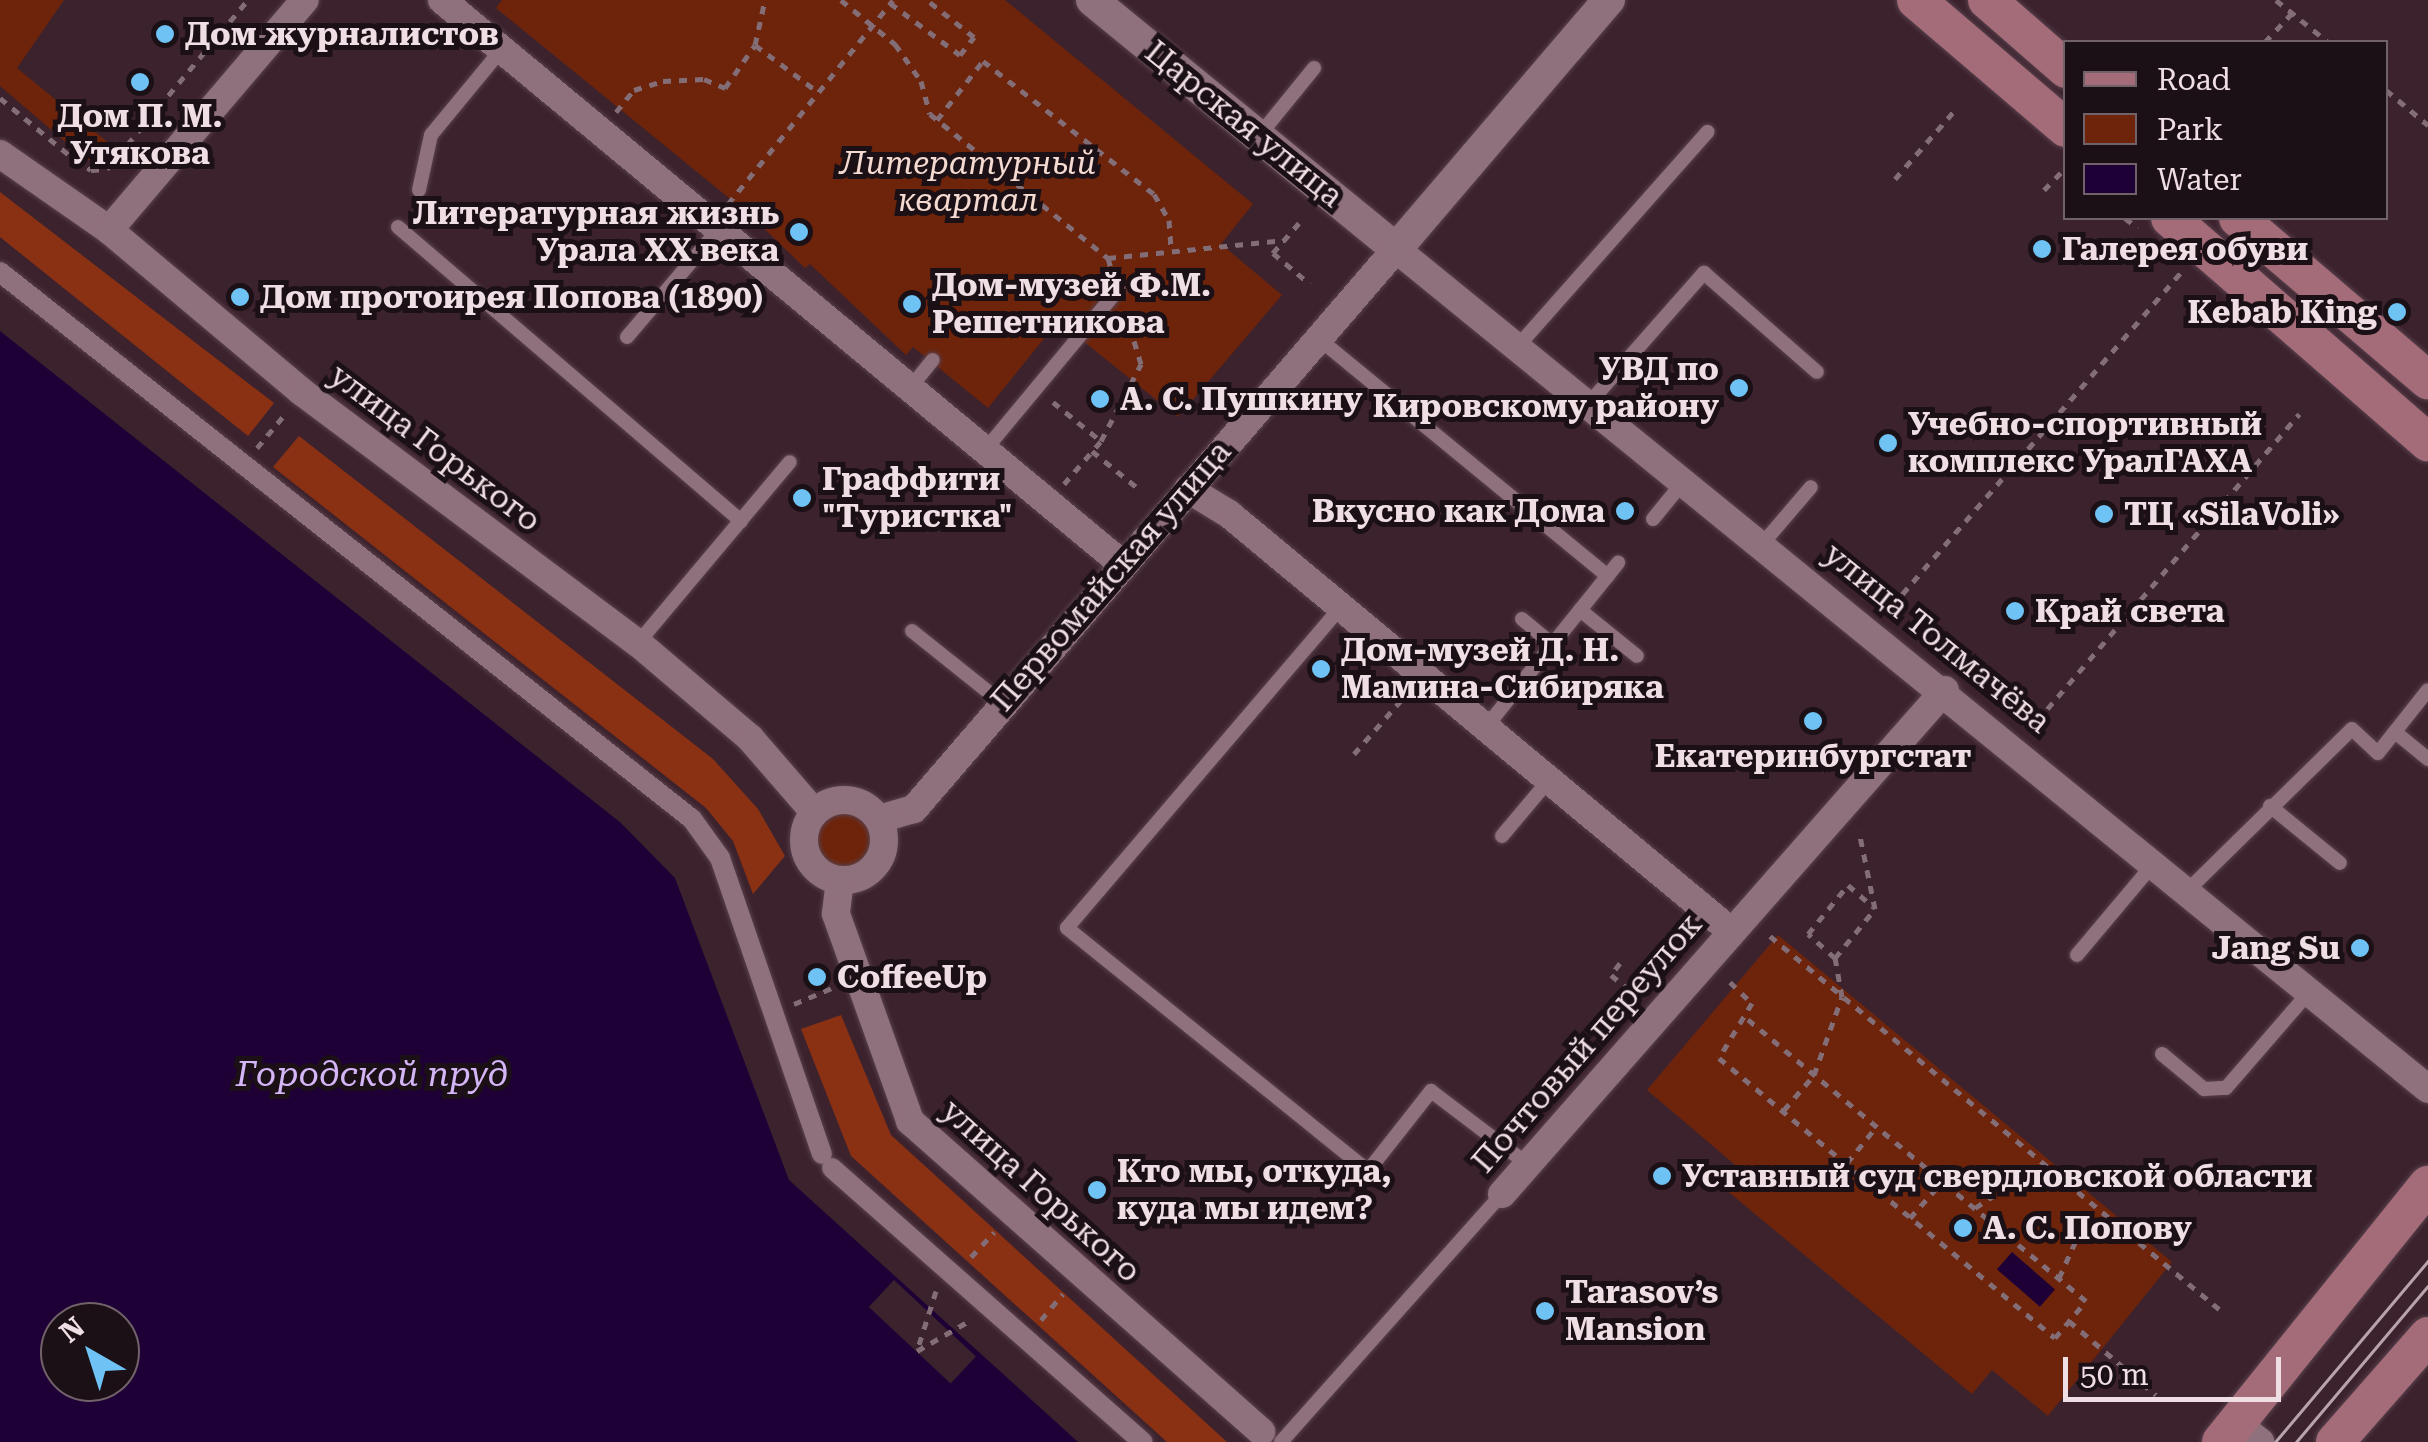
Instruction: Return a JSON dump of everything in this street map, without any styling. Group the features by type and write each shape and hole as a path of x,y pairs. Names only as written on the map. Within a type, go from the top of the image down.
{"main road":[{"path":"1916,0 2063,125"},
{"path":"1986,0 2063,66"},
{"path":"2172,220 2428,442"},
{"path":"2240,220 2428,380"},
{"path":"2239,1436 2428,1185"},
{"path":"2335,1442 2428,1336"}],"street":[{"path":"109,230 305,0"},
{"path":"442,0 720,221 910,388 1120,562"},
{"name":"Царская улица","path":"1092,0 1396,249"},
{"name":"Первомайская улица","path":"879,819 914,808 1120,562 1609,0"},
{"name":"улица Горького","path":"0,154 109,230 302,392 638,644 750,738 814,812"},
{"name":"улица Толмачёва","path":"1396,249 1591,401 2428,1089"},
{"path":"0,272 241,467 692,819 720,858 777,1010 827,1161 946,1279 1024,1337 1143,1442"},
{"path":"1188,488 1230,514 1732,932"},
{"name":"Почтовый переулок","path":"1502,1194 1531,1167 1945,690"},
{"path":"848,799 879,819 881,856 864,875 840,880 808,860 803,835 814,812 848,799"},
{"name":"улица Горького","path":"840,880 836,914 910,1121 1080,1275 1271,1439"}],"lane":[{"path":"419,190 431,136 502,50"},
{"path":"1258,136 1314,68"},
{"path":"1518,346 1708,132"},
{"path":"627,337 720,221"},
{"path":"398,227 741,521"},
{"path":"1591,401 1704,273 1817,372"},
{"path":"985,450 1118,290"},
{"path":"1318,338 1613,569 1486,727"},
{"path":"910,388 933,360"},
{"path":"638,644 790,462"},
{"path":"1653,519 1686,479"},
{"path":"1764,542 1811,487"},
{"path":"1342,607 1066,928 1368,1171 1431,1091 1531,1167"},
{"path":"1580,610 1638,656"},
{"path":"1522,619 1551,644"},
{"path":"912,631 1001,702"},
{"path":"2189,889 2352,729 2378,753 2428,690"},
{"path":"2394,732 2428,759"},
{"path":"1502,836 1550,780"},
{"path":"2270,806 2340,863"},
{"path":"2077,955 2156,862"},
{"path":"2162,1054 2204,1089 2226,1088 2311,989"},
{"name":"Почтовый переулок","path":"1271,1439 1502,1194"}],"path":[{"path":"0,98 82,165 107,169 248,0"},
{"path":"609,120 634,90 663,82 704,79 725,88 756,44 766,0"},
{"path":"841,0 873,24 920,82 937,120 1108,258 1141,364 1101,441 1072,475"},
{"path":"720,221 891,2 960,56 974,37 927,0"},
{"path":"2276,0 2326,40"},
{"path":"2267,40 2292,13"},
{"path":"756,44 818,92"},
{"path":"937,120 983,61 1154,194 1168,220 1171,250"},
{"path":"2388,92 2428,124"},
{"path":"1895,179 1955,110"},
{"path":"2044,190 2063,169"},
{"path":"1299,223 1273,253 1310,284"},
{"path":"1108,258 1284,240"},
{"path":"1892,606 2184,268"},
{"path":"1036,388 1101,441"},
{"path":"241,467 302,392"},
{"path":"2037,721 2299,414"},
{"path":"1092,451 1139,490"},
{"path":"1354,754 1403,698"},
{"path":"1859,831 1875,909"},
{"path":"1784,1111 1814,1075 1842,997 1835,958 1808,934 1848,885 1875,909"},
{"path":"1835,958 1875,909"},
{"path":"1770,936 2219,1310"},
{"path":"1620,963 1610,975 1636,996"},
{"path":"777,1010 857,978"},
{"path":"1730,982 1752,1003 1748,1019 1718,1058 2055,1338 2086,1300 1748,1019"},
{"path":"1847,1163 1877,1126"},
{"path":"1976,1208 2043,1164"},
{"path":"1910,1218 1942,1182"},
{"path":"2060,1278 2092,1204"},
{"path":"975,1318 917,1351 946,1279 1011,1214"},
{"path":"1024,1337 1080,1275"},
{"path":"2069,1321 2156,1395"}],"green space":[{"path":"0,0 64,0 17,68 111,145 88,161 0,86"},
{"name":"Литературный квартал","path":"502,0 1005,0 1253,204 1221,244 1282,295 1178,417 1058,321 988,408 913,347 906,355 810,264 805,268 751,216 496,8"},
{"path":"844,806 867,816 877,839 867,862 844,872 821,862 811,839 821,816"},
{"path":"1778,935 2172,1262 2048,1416 1992,1370 1972,1394 1725,1189 1740,1169 1647,1090"}],"shaded area":[{"path":"0,192 274,403 248,436 0,237"},
{"path":"299,436 713,759 758,809 785,856 753,894 733,841 706,808 273,467"},
{"path":"841,1015 891,1135 1227,1442 1167,1442 851,1156 801,1029"}],"water":[{"name":"Городской пруд","path":"0,331 621,823 675,878 789,1180 1078,1442 0,1442"},
{"path":"2012,1252 2055,1289 2040,1307 1997,1269"}],"pier":[{"path":"894,1280 976,1356 951,1383 869,1307"}],"tram line":[{"path":"2275,1442 2428,1261"},
{"path":"2296,1442 2428,1286"}],"place":[{"name":"Дом журналистов","path":"165,34"},
{"name":"Дом П. М. Утякова","path":"140,82"},
{"name":"Литературная жизнь Урала XX века","path":"799,232"},
{"name":"Галерея обуви","path":"2042,249"},
{"name":"Дом протоирея Попова (1890)","path":"240,297"},
{"name":"Дом-музей Ф.М. Решетникова","path":"912,304"},
{"name":"Kebab King","path":"2397,312"},
{"name":"УВД по Кировскому району","path":"1739,388"},
{"name":"А. С. Пушкину","path":"1100,399"},
{"name":"Учебно-спортивный комплекс УралГАХА","path":"1888,443"},
{"name":"Граффити \"Туристка\"","path":"802,498"},
{"name":"Вкусно как Дома","path":"1625,511"},
{"name":"ТЦ «SilaVoli»","path":"2104,514"},
{"name":"Край света","path":"2015,611"},
{"name":"Дом-музей Д. Н. Мамина-Сибиряка","path":"1321,669"},
{"name":"Екатеринбургстат","path":"1813,721"},
{"name":"Jang Su","path":"2360,948"},
{"name":"CoffeeUp","path":"817,977"},
{"name":"Уставный суд свердловской области","path":"1662,1176"},
{"name":"Кто мы, откуда, куда мы идем?","path":"1097,1190"},
{"name":"А. С. Попову","path":"1963,1228"},
{"name":"Tarasov’s Mansion","path":"1545,1311"}]}
